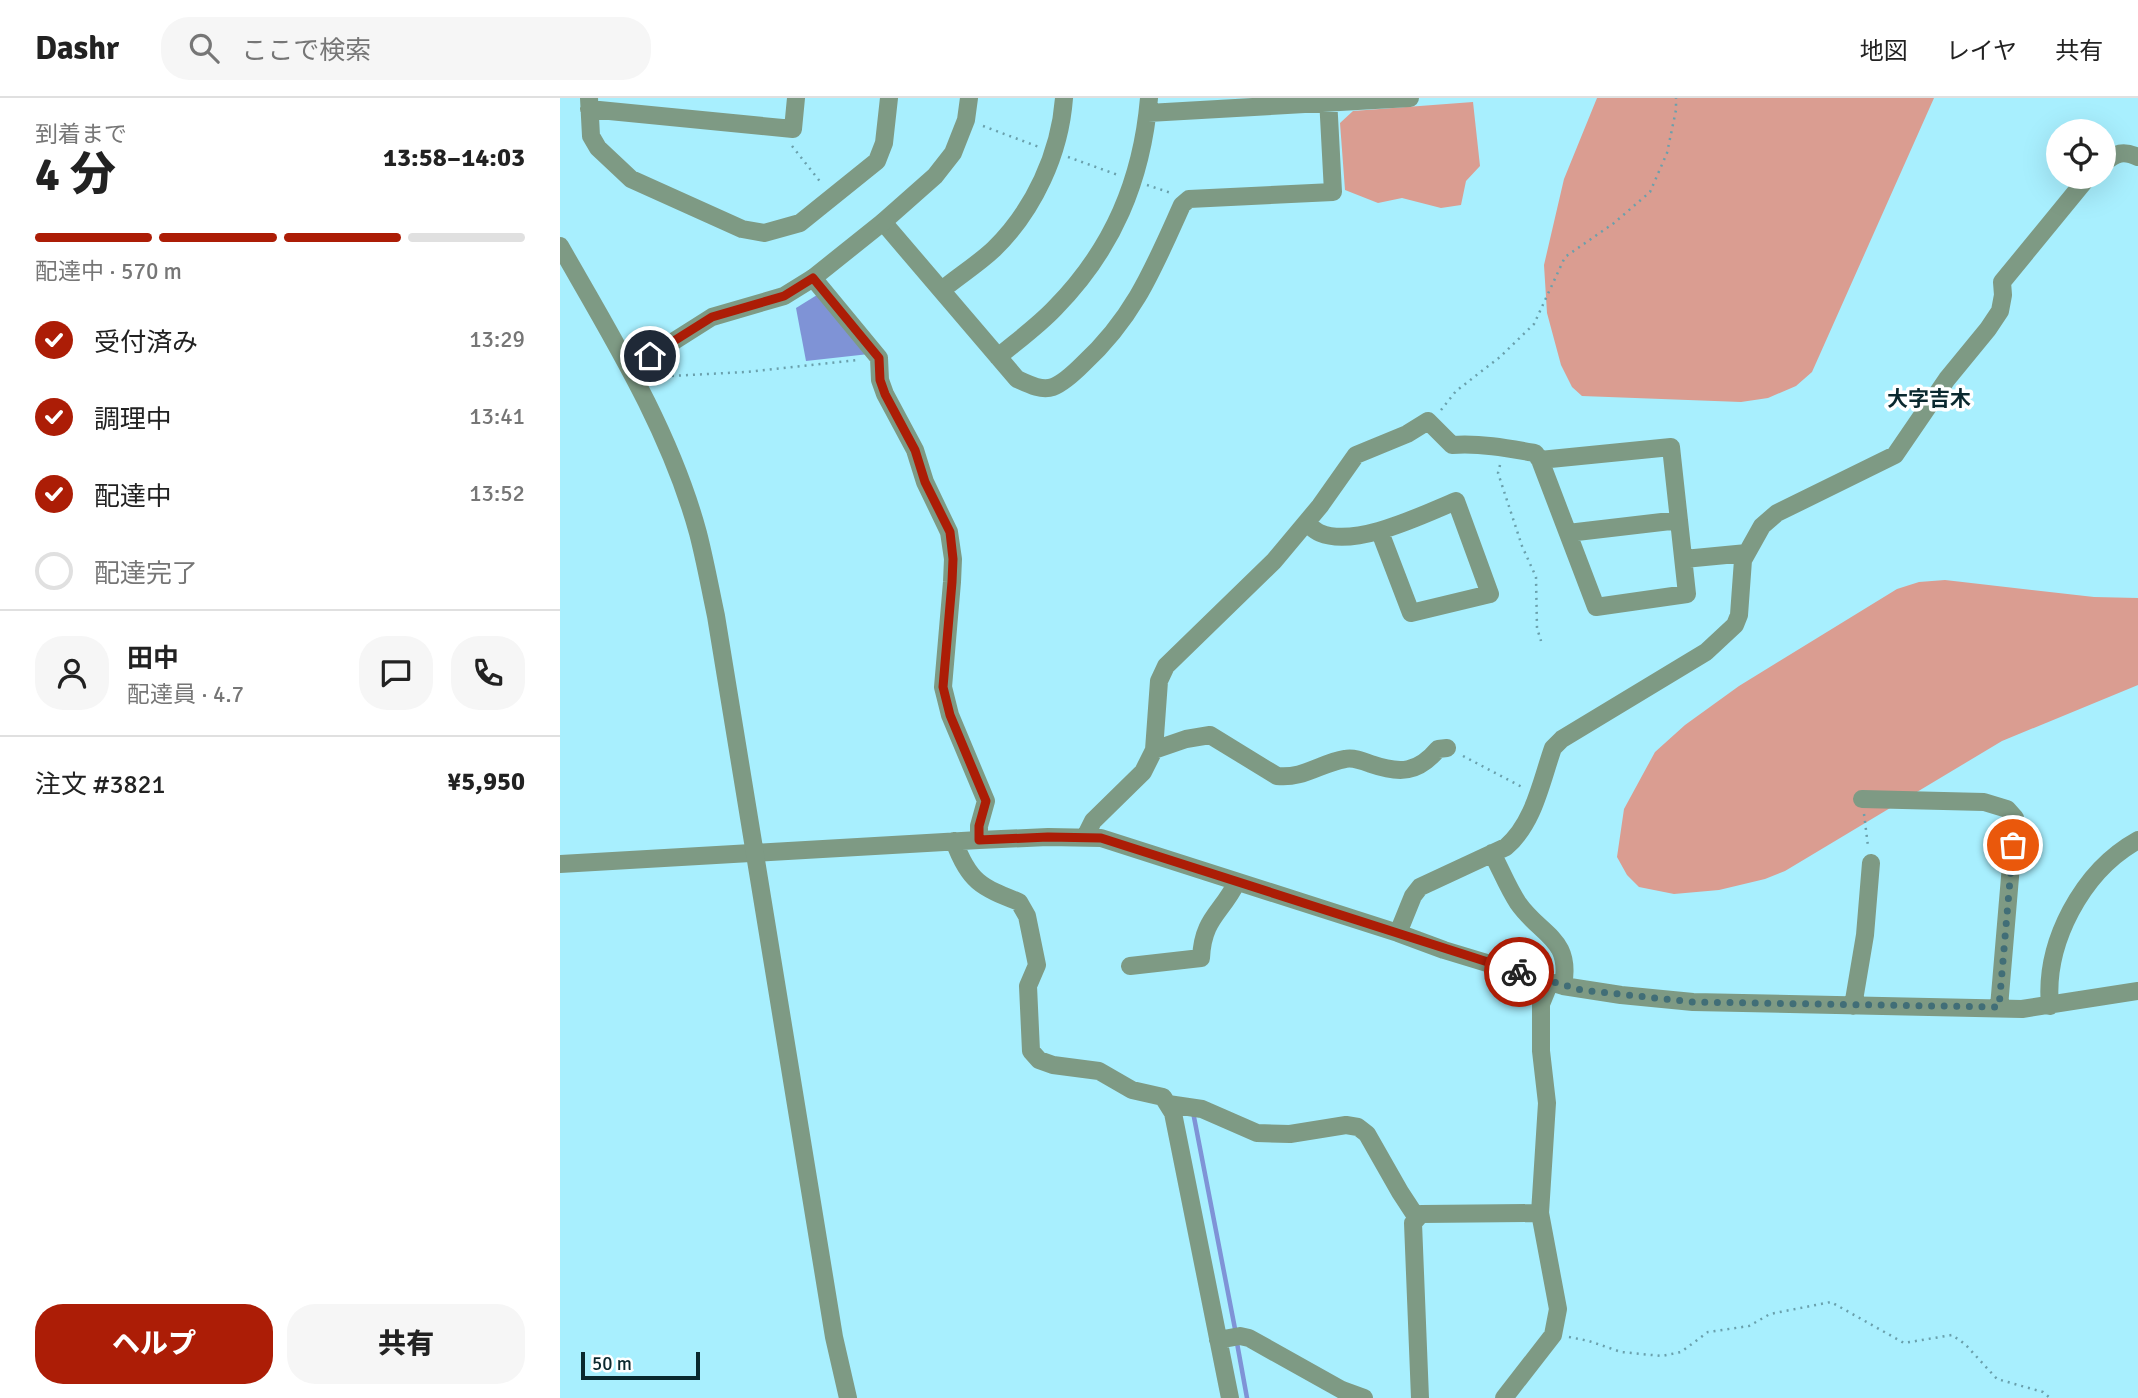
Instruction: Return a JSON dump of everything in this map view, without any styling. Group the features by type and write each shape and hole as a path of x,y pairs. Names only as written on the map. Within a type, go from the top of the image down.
{"street":[{"path":"796,98 793,129 589,104 590,136 598,149 631,179 742,229 764,233 800,223 877,161 884,143 889,98"},
{"path":"632,373 712,317 784,296 813,278 883,222 935,176 953,153 967,120 969,98"},
{"path":"942,290 993,250 1018,222 1037,192 1053,152 1065,98"},
{"path":"998,357 1054,309 1087,271 1117,224 1134,180 1149,105 1410,98"},
{"path":"883,222 1017,379 1038,387 1054,387 1107,342 1126,318 1143,290 1182,205 1189,199 1333,192 1328,100"},
{"path":"2116,154 2126,152 2138,158"},
{"path":"1398,933 1413,896 1420,887 1492,853 1515,839 1528,820 1553,748 1562,739 1706,652 1735,625 1739,615 1743,560 1762,526 1777,513 1895,455 1947,379 2000,311 2002,282 2078,189"},
{"path":"560,246 632,373 668,450 697,531 716,616 834,1336 848,1398"},
{"path":"813,278 879,358 880,380 885,394 915,450 925,482 950,532 952,582 943,687 950,715 986,801 979,826 979,840"},
{"path":"1085,837 1093,821 1143,772 1154,750 1158,681 1166,666 1275,561 1356,455 1407,434 1428,421 1452,445 1470,444 1535,453 1596,607 1688,594 1671,447 1540,460"},
{"path":"1306,523 1321,533 1351,536 1380,532 1456,501 1490,594 1411,613 1380,532"},
{"path":"1568,533 1679,520"},
{"path":"1684,559 1746,553"},
{"path":"1154,750 1186,739 1210,735 1277,776 1289,777 1302,775 1347,758 1362,760 1391,771 1408,769 1425,764 1438,749 1447,748"},
{"path":"1863,799 1984,802 2007,809 2015,818 1999,1007"},
{"path":"560,864 954,841 1101,838 1444,950 1557,984 1621,995 1693,1002 2022,1009 2138,991"},
{"path":"2050,1006 2048,991 2051,961 2083,891 2104,863 2138,840"},
{"path":"954,841 972,877 988,889 1019,902 1027,916 1037,965 1028,986 1031,1051 1039,1060 1054,1065 1099,1071 1132,1090 1163,1097 1173,1112 1230,1398"},
{"path":"1492,853 1517,902 1559,945 1567,968 1541,1004 1541,1051 1547,1103 1540,1213 1558,1309 1553,1335 1504,1398"},
{"path":"1853,1006 1865,935 1871,863"},
{"path":"1130,966 1201,958 1202,942 1208,923 1237,882"},
{"path":"1168,1104 1202,1109 1257,1133 1290,1134 1346,1125 1358,1127 1367,1133 1417,1218"},
{"path":"1420,1398 1413,1223 1421,1214 1540,1213"},
{"path":"1218,1340 1240,1336 1249,1338 1342,1390 1364,1398"}],"path":[{"path":"1428,421 1437,415 1456,391 1500,356 1534,324 1565,257 1615,223 1650,192 1667,153 1676,98"},
{"path":"967,120 1189,199"},
{"path":"793,129 792,148 834,198"},
{"path":"632,373 746,372 879,358"},
{"path":"1503,448 1498,473 1522,546 1536,577 1537,628 1541,641"},
{"path":"1447,748 1537,794"},
{"path":"1863,799 1871,863"},
{"path":"1553,1335 1589,1341 1621,1352 1662,1356 1681,1352 1708,1332 1749,1326 1770,1314 1831,1302 1904,1343 1952,1335 1965,1344 1997,1379 2043,1392 2050,1398"}],"shaded area":[{"path":"1597,98 1934,98 1812,372 1796,386 1768,398 1741,402 1582,396 1572,387 1561,365 1547,313 1544,265 1564,179"},
{"path":"1473,102 1480,166 1466,181 1461,205 1441,208 1402,198 1378,203 1345,190 1340,123 1353,111"},
{"path":"1945,580 2094,597 2138,598 2138,685 2002,741 1785,871 1765,879 1719,890 1674,894 1639,887 1627,875 1617,857 1624,809 1655,752 1685,725 1739,686 1897,589 1919,582"}],"water":[{"path":"817,295 869,354 806,361 796,308"}],"waterway":[{"path":"1193,1112 1236,1334"},
{"path":"1237,1343 1247,1398"}],"way so far":[{"path":"1519,972 1581,990 1693,1002 1999,1007 2013,845"}],"district":[{"name":"大字吉木","path":"1929,399"}],"route":[{"path":"650,356 712,317 784,296 813,278 879,358 880,380 885,394 915,450 925,482 950,532 952,582 943,687 950,715 986,801 979,826 979,840 1101,838 1519,972"}]}
